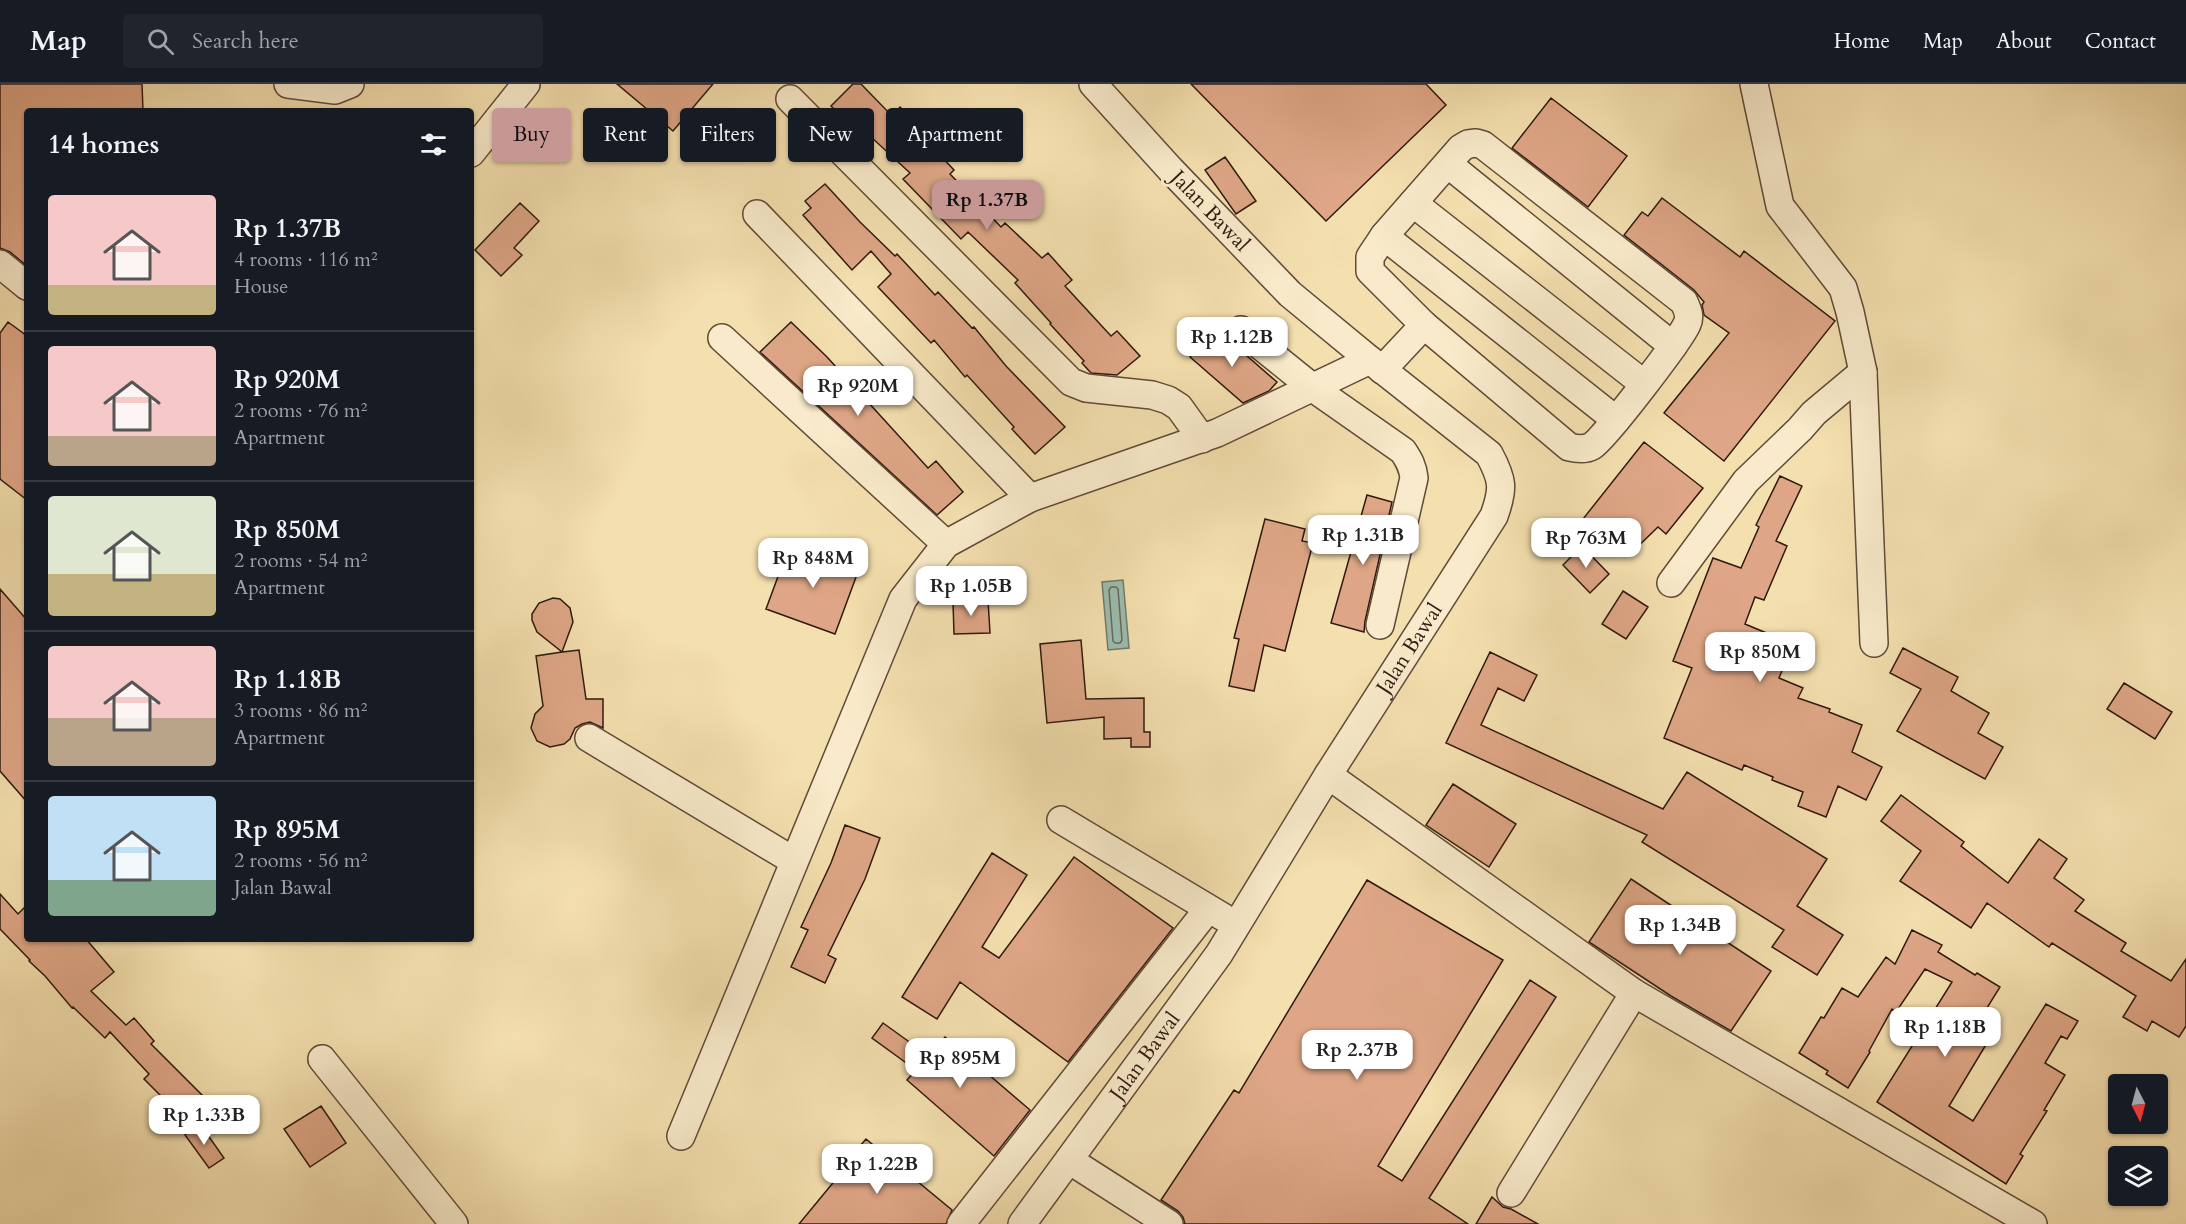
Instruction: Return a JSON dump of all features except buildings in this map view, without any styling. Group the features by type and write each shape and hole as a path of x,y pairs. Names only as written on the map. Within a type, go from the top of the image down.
{"street":[{"path":"288,84 342,95"},
{"path":"474,149 526,84"},
{"name":"Jalan Bawal","path":"1022,1224 1219,954 1328,775 1494,516 1502,496 1499,473 1489,454 1290,294 1170,169 1093,84"},
{"path":"1754,84 1780,206 1843,288 1863,372 1874,643"},
{"path":"789,99 1071,382 1086,388 1152,394 1168,400 1179,406 1202,439"},
{"path":"1468,144 1483,145 1684,302 1689,315 1688,323 1644,384 1595,444 1589,448 1569,447 1424,325 1370,271 1370,257 1384,236 1413,203 1461,148 1468,144"},
{"path":"1448,164 1673,346"},
{"path":"1413,203 1644,384"},
{"path":"757,214 1030,498"},
{"path":"1384,236 1616,420"},
{"path":"0,264 24,284"},
{"path":"681,1136 903,599 946,544 1030,498 1202,439 1313,388 1376,365 1424,325"},
{"path":"1241,330 1313,388 1403,451 1413,468 1414,478 1380,624"},
{"path":"722,338 946,544"},
{"path":"1671,584 1746,481 1800,429 1814,412 1863,372"},
{"path":"589,738 794,861"},
{"path":"1328,775 1634,993 2033,1224"},
{"path":"1061,820 1208,909 1238,924"},
{"path":"963,1223 1208,909"},
{"path":"1510,1193 1634,993"},
{"path":"322,1059 454,1224"},
{"path":"1069,1160 1169,1224"}],"water":[{"path":"1123,580 1129,648 1108,650 1102,582"}]}
